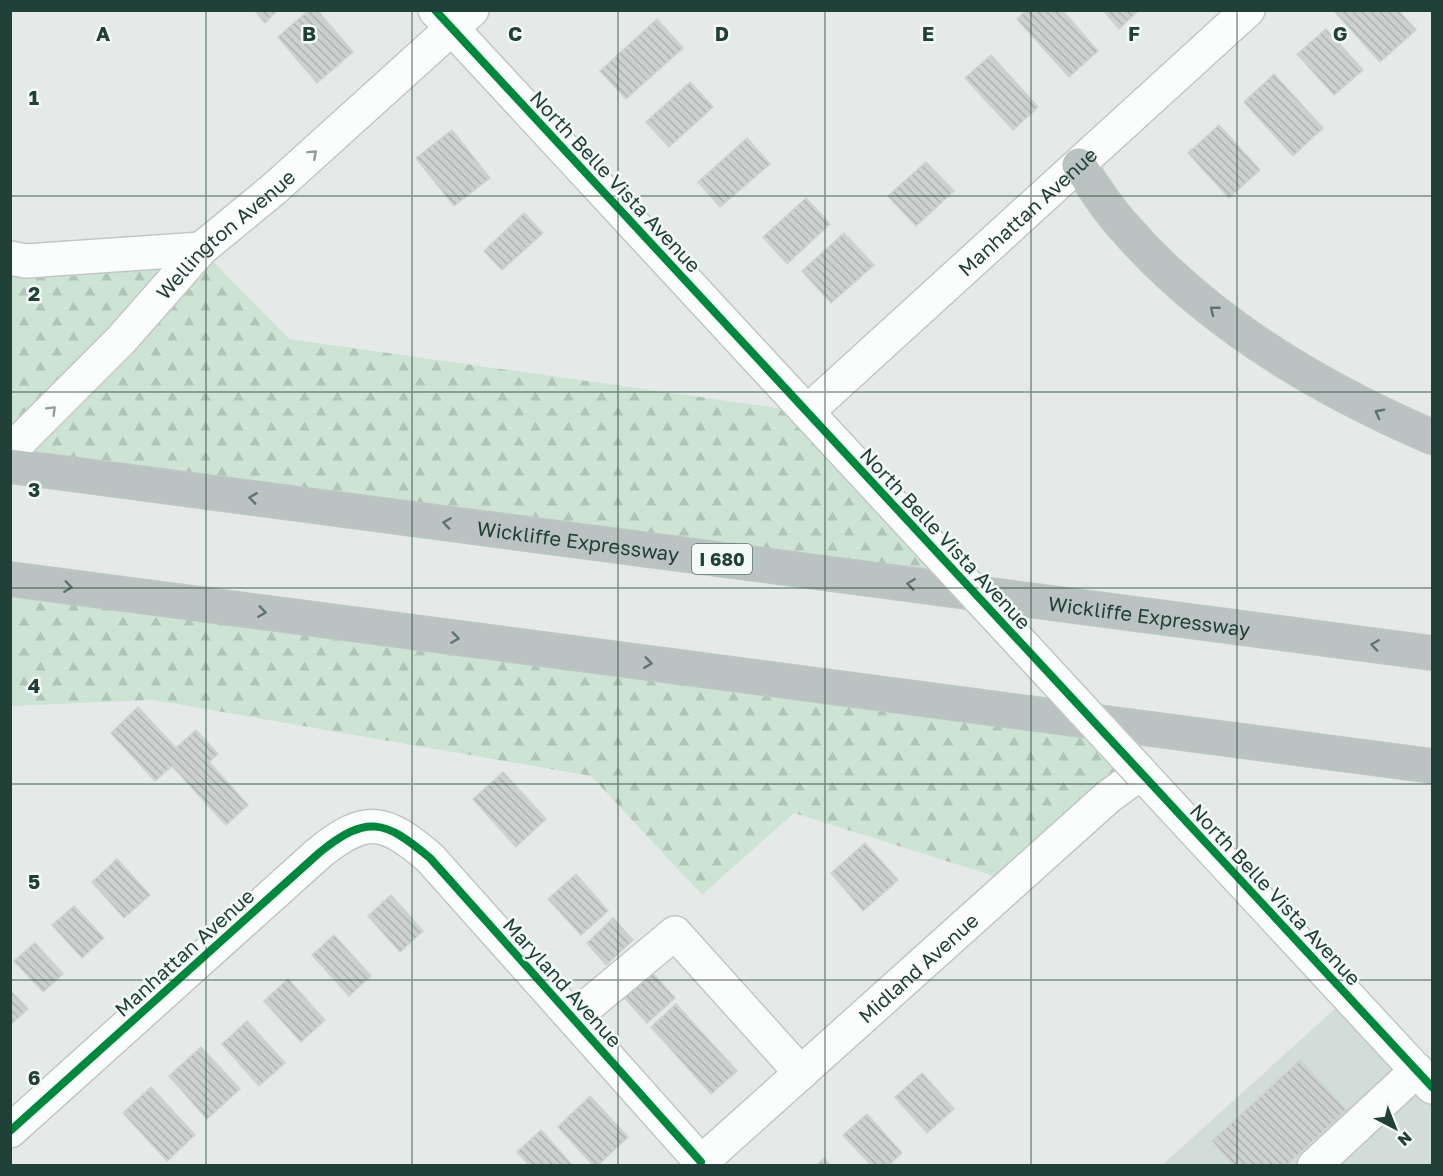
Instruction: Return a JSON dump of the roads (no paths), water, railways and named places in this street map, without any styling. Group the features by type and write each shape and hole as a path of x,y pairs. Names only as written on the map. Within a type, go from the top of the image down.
{"highway":[{"path":"1079,165 1125,229 1164,268 1216,312 1284,361 1386,417 1432,437"},
{"name":"Wickliffe Expressway","path":"10,466 1432,653"},
{"path":"10,579 1432,766"}],"street":[{"name":"Manhattan Avenue","path":"807,412 1248,10"},
{"name":"Wellington Avenue","path":"10,451 121,340 201,249 283,181 453,17"},
{"name":"North Belle Vista Avenue","path":"453,17 807,412 1425,1078"},
{"path":"10,258 26,261 201,249"},
{"name":"Midland Avenue","path":"699,1164 1108,797 1141,773"},
{"name":"Manhattan Avenue","path":"10,1131 344,833 360,827 379,826 393,831"},
{"name":"Maryland Avenue","path":"393,831 403,835 430,858 699,1164"},
{"path":"573,1018 675,933 801,1073"},
{"path":"1314,1166 1425,1078"}]}
